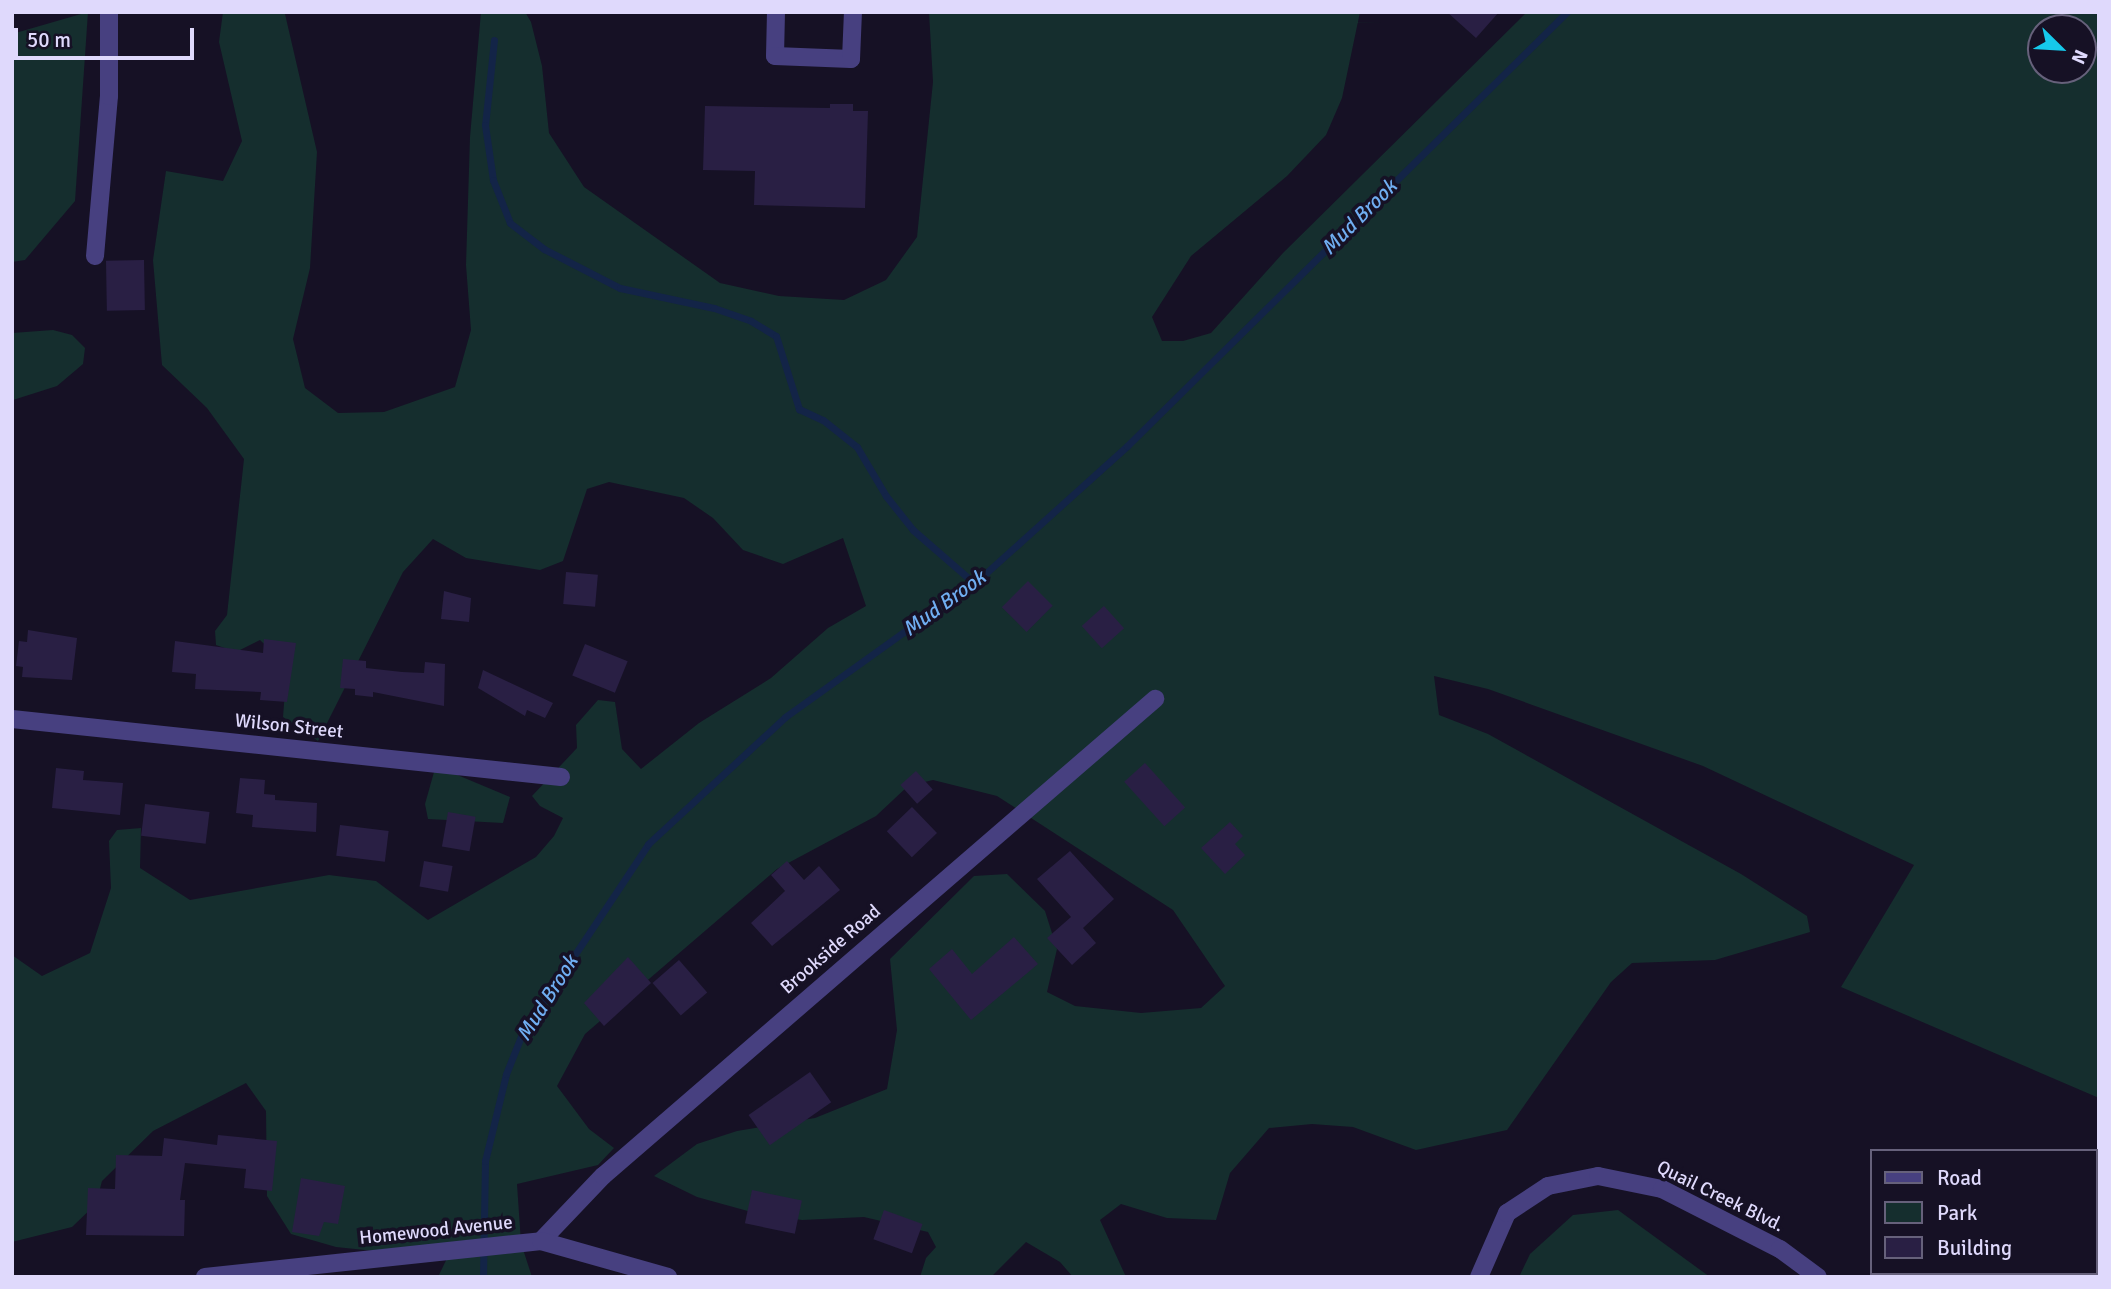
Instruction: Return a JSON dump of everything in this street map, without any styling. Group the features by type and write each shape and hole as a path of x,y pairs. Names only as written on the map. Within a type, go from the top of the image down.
{"street":[{"path":"95,256 108,96 108,12"},
{"path":"776,12 775,56 851,59 853,12"},
{"name":"Brookside Road","path":"541,1241 603,1176 1155,699"},
{"name":"Wilson Street","path":"12,719 561,777"},
{"name":"Quail Creek Blvd.","path":"1479,1277 1507,1213 1548,1186 1598,1176 1662,1189 1780,1249 1818,1277"},
{"name":"Homewood Avenue","path":"205,1277 541,1241 668,1277"}],"green space":[{"path":"88,12 75,201 25,260 12,262 12,34"},
{"path":"223,12 285,14 317,152 310,268 293,339 305,388 338,413 384,412 455,387 471,330 466,265 470,137 481,12 525,12 531,22 542,66 549,133 584,187 720,283 779,296 844,300 886,280 917,237 933,82 929,12 1360,12 1342,98 1326,135 1287,176 1191,256 1152,317 1162,341 1183,341 1211,333 1283,253 1527,12 2099,12 2099,1098 1841,987 1914,865 1703,766 1488,689 1434,676 1439,715 1488,734 1741,874 1807,916 1810,932 1715,960 1632,963 1611,982 1507,1130 1416,1150 1353,1127 1312,1124 1269,1128 1230,1173 1216,1220 1167,1218 1121,1204 1100,1220 1126,1277 1073,1277 1060,1262 1026,1242 991,1277 920,1277 926,1258 936,1247 928,1232 864,1217 802,1220 755,1213 697,1197 654,1176 697,1144 737,1131 815,1118 887,1089 897,1030 890,959 974,876 1007,874 1045,911 1057,949 1047,992 1075,1006 1141,1013 1201,1008 1225,986 1173,910 997,796 933,780 908,786 876,816 777,869 585,1034 557,1086 589,1129 614,1148 598,1165 517,1184 521,1243 532,1277 438,1277 451,1250 384,1252 336,1247 291,1234 267,1196 266,1111 246,1083 153,1131 102,1181 96,1204 72,1227 12,1242 12,955 42,976 90,953 111,888 109,841 117,830 141,828 140,868 190,900 329,875 376,881 428,920 536,857 554,836 563,818 540,806 532,796 577,748 576,725 598,700 615,702 622,749 641,769 699,723 771,678 828,628 866,606 843,538 783,564 743,550 713,518 684,498 609,482 587,489 563,561 540,570 466,558 433,539 403,572 318,741 283,717 287,666 260,640 236,652 216,645 215,631 227,615 244,459 207,408 162,365 153,260 166,171 223,181 242,141 219,42"},
{"path":"53,330 72,335 85,348 83,364 57,386 13,400 12,333"},
{"path":"434,772 455,774 510,797 503,823 428,819 425,804"},
{"path":"1618,1210 1710,1277 1519,1277 1530,1254 1573,1215"}],"building":[{"path":"1447,12 1499,12 1476,38"},
{"path":"830,104 853,104 853,111 868,111 865,208 754,205 755,171 703,170 705,106 830,108"},
{"path":"144,260 145,310 107,311 106,261"},
{"path":"566,572 598,575 595,607 563,604"},
{"path":"1028,581 1053,606 1027,632 1002,607"},
{"path":"444,591 471,598 469,622 441,619"},
{"path":"1104,606 1124,628 1102,648 1082,626"},
{"path":"28,630 77,638 72,680 22,677 23,667 16,666 19,641 27,642"},
{"path":"264,639 296,643 287,702 260,700 261,692 195,689 196,674 172,672 175,641 263,653"},
{"path":"585,644 628,661 615,693 572,676"},
{"path":"343,659 366,661 366,668 402,672 424,673 425,662 445,664 444,706 373,692 373,697 355,695 355,689 340,688"},
{"path":"483,670 553,703 545,718 527,710 525,716 478,688"},
{"path":"1145,763 1185,808 1164,826 1124,782"},
{"path":"56,768 84,771 83,780 123,783 120,815 52,808"},
{"path":"916,771 933,790 917,804 900,785"},
{"path":"240,778 265,780 264,794 275,795 275,800 317,803 316,832 252,827 253,815 236,813"},
{"path":"145,804 210,812 206,844 141,836"},
{"path":"912,807 937,833 912,857 887,831"},
{"path":"448,812 476,817 469,851 442,846"},
{"path":"1230,822 1243,836 1235,844 1245,855 1225,874 1201,848"},
{"path":"340,825 389,831 385,862 336,856"},
{"path":"1070,851 1114,899 1083,928 1096,943 1072,965 1047,938 1071,917 1037,879"},
{"path":"424,861 453,866 448,892 419,887"},
{"path":"787,861 804,880 819,866 840,890 772,946 751,923 785,891 771,875"},
{"path":"1014,937 1038,964 971,1020 929,969 952,949 972,974"},
{"path":"628,957 651,983 604,1026 584,1003"},
{"path":"679,960 707,992 681,1015 653,983"},
{"path":"810,1072 831,1102 770,1145 749,1115"},
{"path":"218,1135 277,1141 272,1191 244,1188 246,1169 185,1163 180,1200 185,1200 184,1236 86,1235 88,1188 115,1189 116,1155 162,1156 164,1138 217,1145"},
{"path":"301,1178 345,1186 338,1224 324,1222 319,1236 292,1232"},
{"path":"752,1190 802,1201 795,1234 745,1223"},
{"path":"884,1210 923,1224 912,1253 873,1239"}],"waterway":[{"name":"Mud Brook","path":"483,1277 485,1161 506,1074 522,1034 648,844 785,717 986,573 1127,446 1567,12"},
{"path":"494,40 485,125 493,180 510,223 544,249 620,288 714,308 751,321 776,336 799,409 823,420 857,447 886,496 913,530 974,583"}]}
